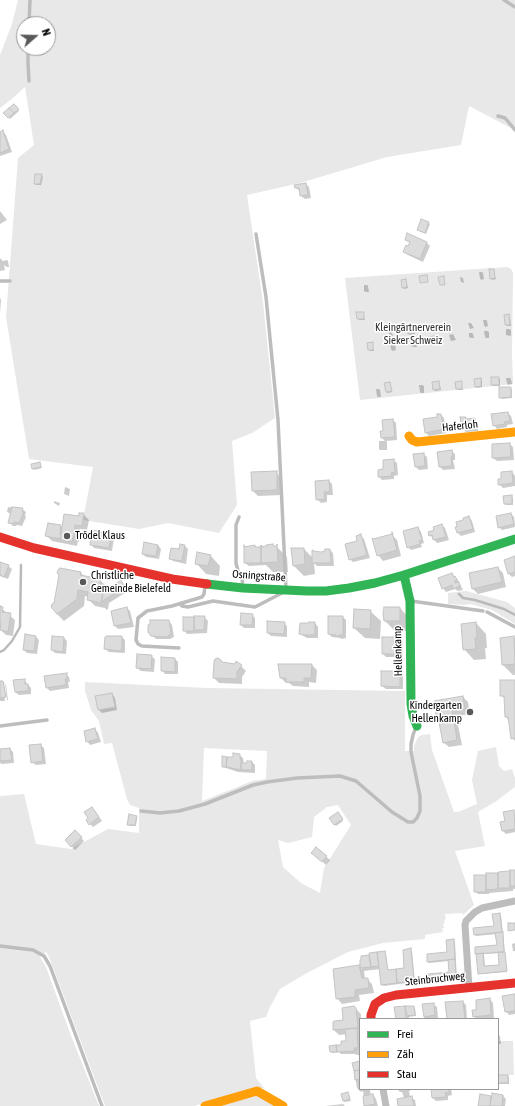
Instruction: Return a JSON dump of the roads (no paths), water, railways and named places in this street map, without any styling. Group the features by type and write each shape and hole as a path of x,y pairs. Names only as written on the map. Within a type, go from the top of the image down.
{"main road":[{"name":"Haferloh","path":"409,436 412,440 417,442 515,432"},
{"name":"Osningstraße","path":"0,537 34,548 161,576 206,584 286,591 326,591 349,588 404,575 515,539"},
{"name":"Hellenkamp","path":"404,575 410,601 411,704 413,716 417,726"},
{"name":"Steinbruchweg","path":"371,1018 375,1004 384,998 396,995 515,983"},
{"path":"205,1106 257,1091 283,1106"}],"street":[{"path":"469,988 466,921 475,912 482,908 515,901"},
{"path":"383,1090 386,1106"}],"lane":[{"path":"29,16 30,0"},
{"path":"504,0 515,6"},
{"path":"28,56 29,81"},
{"path":"498,116 505,118 515,130"},
{"path":"180,604 188,607 213,601 255,607 286,591 278,420 266,297 256,234"},
{"path":"0,281 10,281"},
{"path":"240,517 236,525 236,563 242,578 243,588"},
{"path":"179,648 142,646 138,644 136,640 138,618 147,611 180,604 202,597 206,584"},
{"path":"410,601 485,612 515,627"},
{"path":"0,726 47,720"},
{"path":"141,811 165,813 179,810 205,804 253,785 274,781 315,776 340,776 356,781 392,812 408,822 413,822 417,818 420,811 420,796 410,744 417,726"},
{"path":"0,946 33,950 44,956 50,966 102,1106"}],"waterway":[{"path":"0,652 4,650 12,641 20,627 21,565"},
{"path":"459,594 463,598 504,609 515,615"}],"place":[{"name":"Trödel Klaus","path":"67,536"},
{"name":"Christliche Gemeinde Bielefeld","path":"83,582"},
{"name":"Kindergarten Hellenkamp","path":"470,712"}],"park label":[{"name":"Kleingärtnerverein Sieker Schweiz","path":"413,334"}]}
